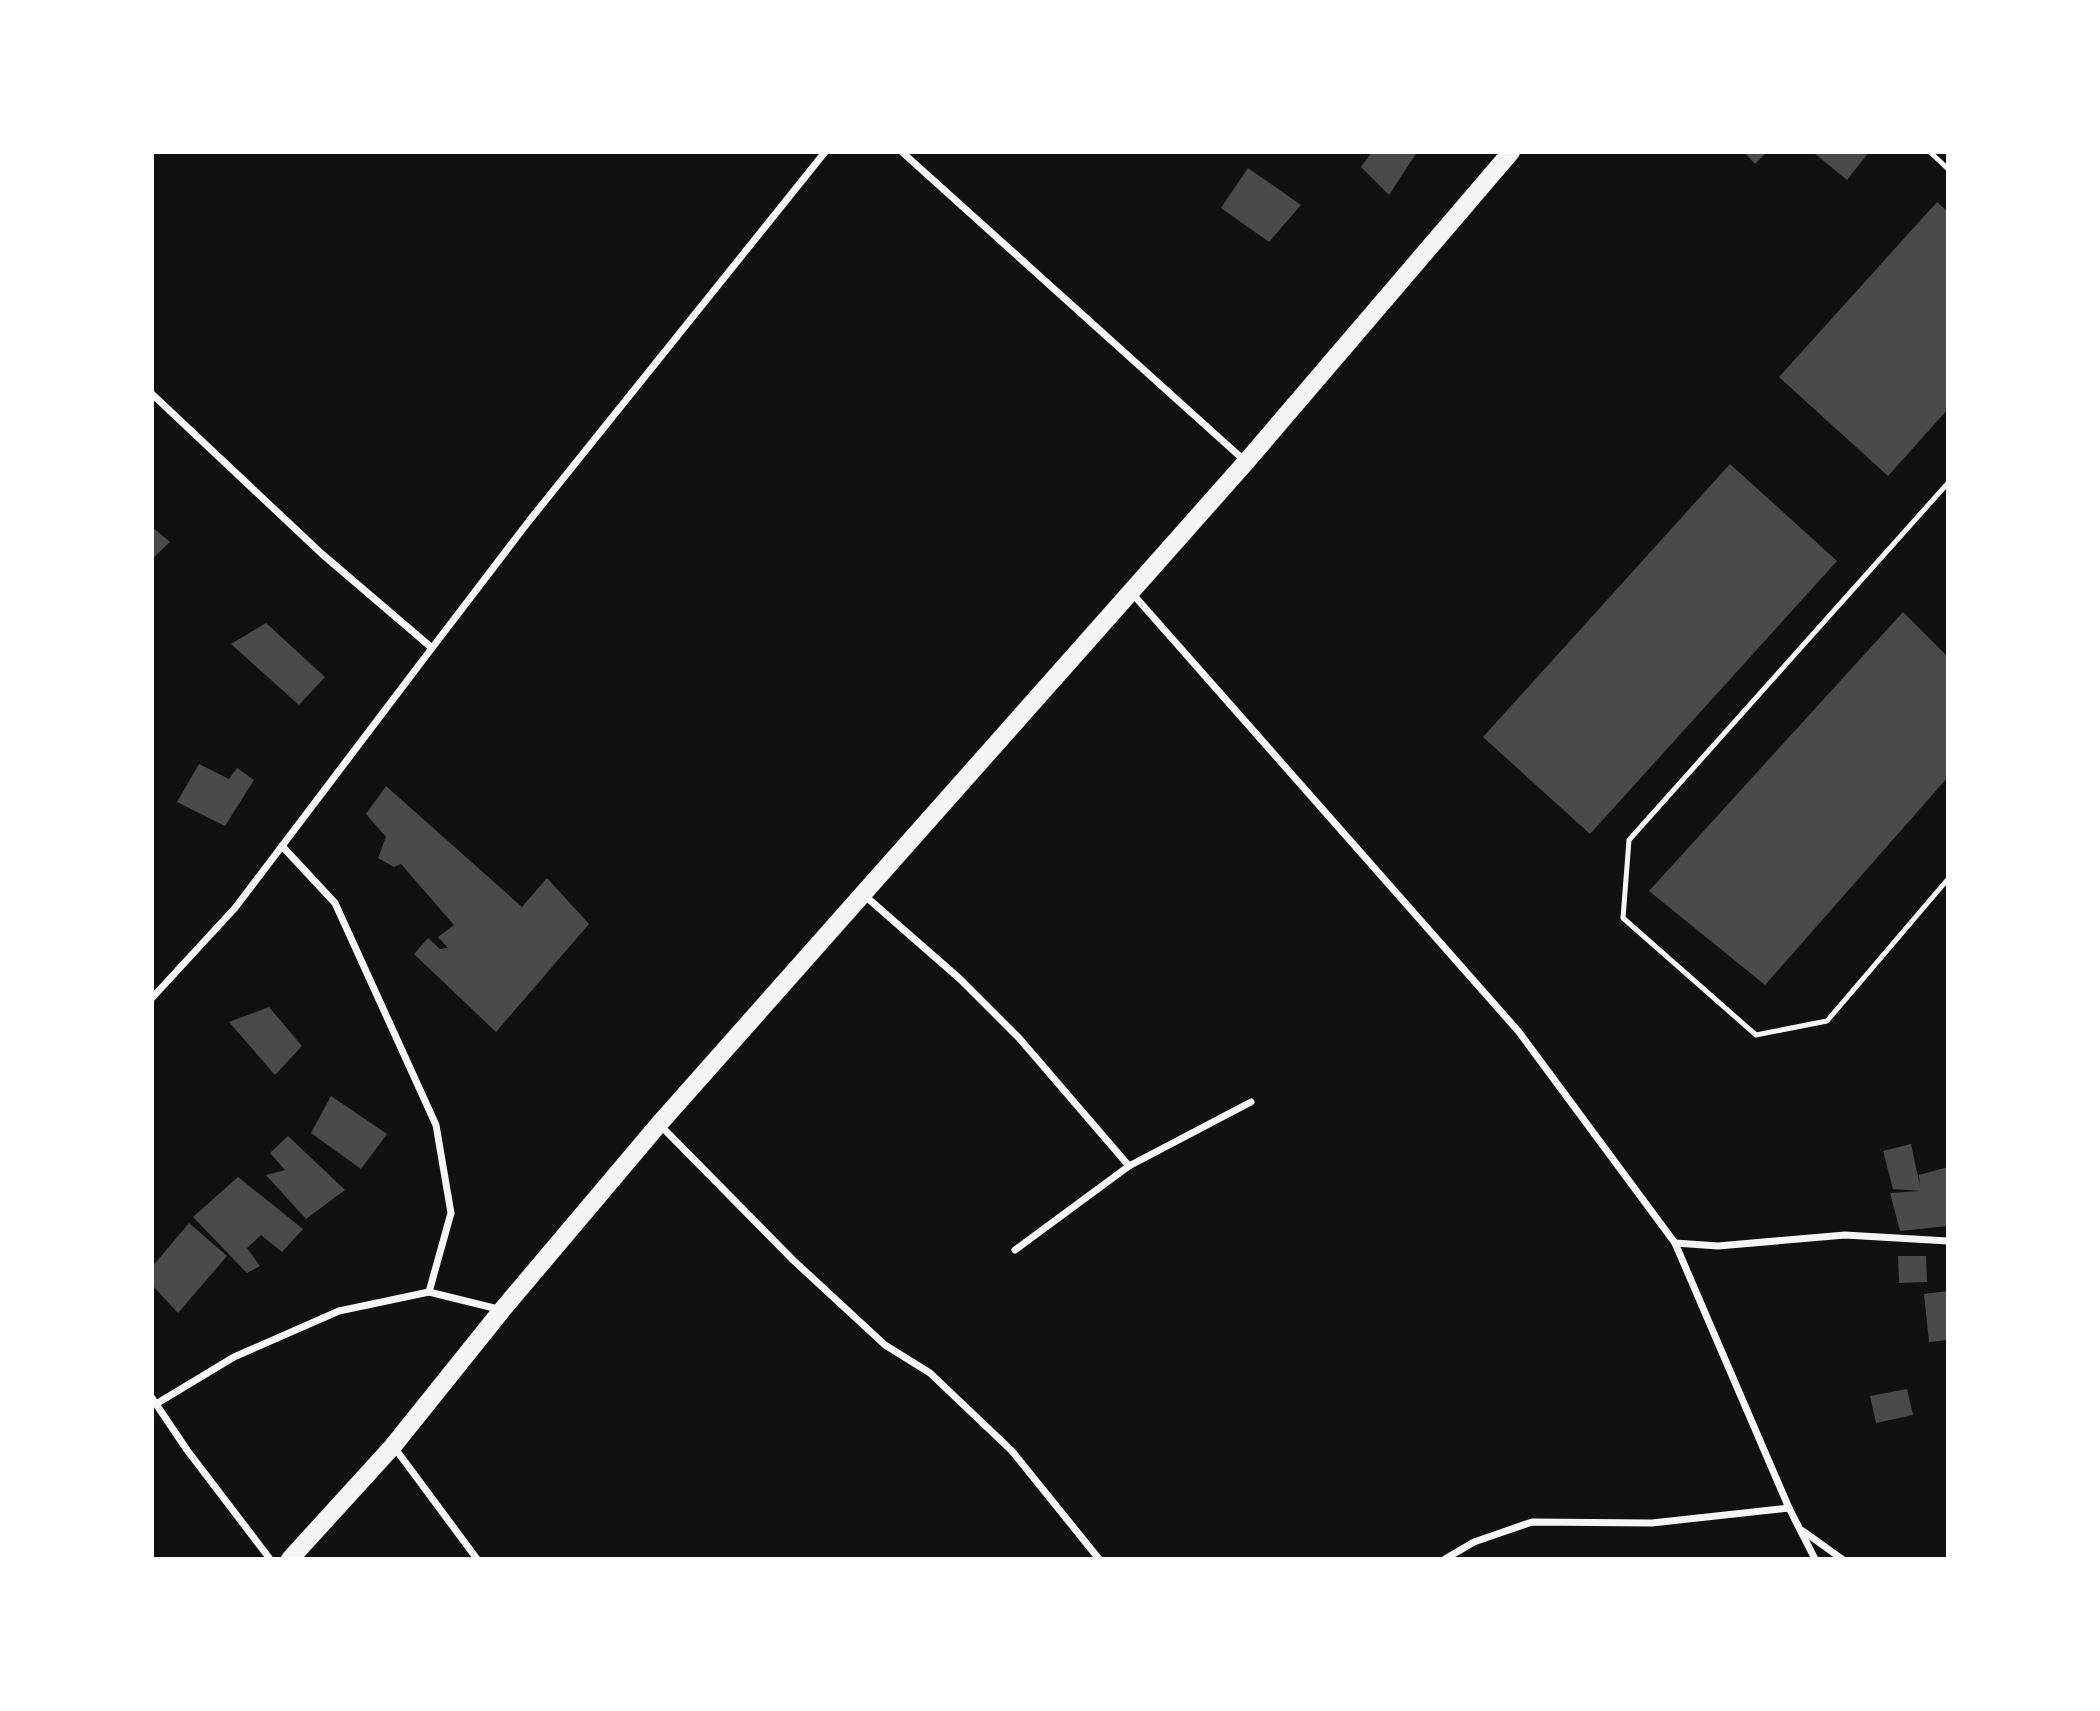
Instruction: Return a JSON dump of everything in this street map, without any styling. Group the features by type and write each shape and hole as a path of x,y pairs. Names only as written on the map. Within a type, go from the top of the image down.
{"main road":[{"path":"290,1559 393,1446 502,1310 659,1124 1246,462 1511,152"}],"street":[{"path":"152,998 235,908 529,521 825,152"},
{"path":"902,152 1246,462"},
{"path":"152,394 322,554 432,648"},
{"path":"1131,592 1519,1032 1675,1243 1788,1508 1815,1559"},
{"path":"282,846 335,903 436,1125 451,1213 429,1292"},
{"path":"863,894 960,979 1019,1038 1129,1166"},
{"path":"1015,1250 1129,1166 1251,1102"},
{"path":"659,1124 793,1261 885,1345 930,1373 1012,1451 1099,1559"},
{"path":"1675,1243 1718,1246 1845,1234 1948,1241"},
{"path":"270,1559 187,1450 154,1401 234,1357 339,1311 429,1292 502,1310"},
{"path":"393,1446 477,1559"},
{"path":"1445,1559 1474,1542 1532,1522 1652,1523 1788,1508"},
{"path":"1801,1530 1842,1559"}],"lane":[{"path":"1930,152 1948,169"},
{"path":"1948,483 1629,840 1623,918 1756,1035 1827,1021 1948,879"}],"building":[{"path":"1372,152 1417,152 1389,195 1361,167"},
{"path":"1744,152 1767,152 1755,164"},
{"path":"1813,152 1869,152 1847,180"},
{"path":"1248,168 1301,205 1269,242 1221,208"},
{"path":"1937,202 1948,212 1948,409 1888,476 1779,377"},
{"path":"1730,464 1837,561 1590,834 1483,737"},
{"path":"152,527 170,542 152,559"},
{"path":"1903,612 1948,657 1948,777 1765,985 1649,891"},
{"path":"266,623 325,677 299,705 231,644"},
{"path":"199,764 229,779 237,768 254,780 225,826 177,802"},
{"path":"386,786 522,907 547,878 589,924 496,1032 414,954 428,938 440,949 448,948 438,937 454,925 401,864 394,867 378,858 386,837 366,814"},
{"path":"269,1007 302,1046 275,1075 229,1022"},
{"path":"331,1096 387,1134 361,1169 311,1133"},
{"path":"288,1136 345,1190 306,1219 266,1175 285,1170 270,1153"},
{"path":"1911,1144 1920,1186 1919,1175 1948,1167 1948,1226 1900,1231 1890,1193 1921,1191 1893,1189 1883,1151"},
{"path":"238,1177 303,1229 282,1252 261,1235 247,1248 260,1266 247,1273 193,1217"},
{"path":"189,1223 227,1256 178,1313 152,1285 152,1267"},
{"path":"1898,1256 1926,1256 1927,1282 1899,1283"},
{"path":"1948,1291 1948,1340 1929,1342 1924,1294"},
{"path":"1907,1389 1913,1415 1876,1423 1870,1396"}]}
